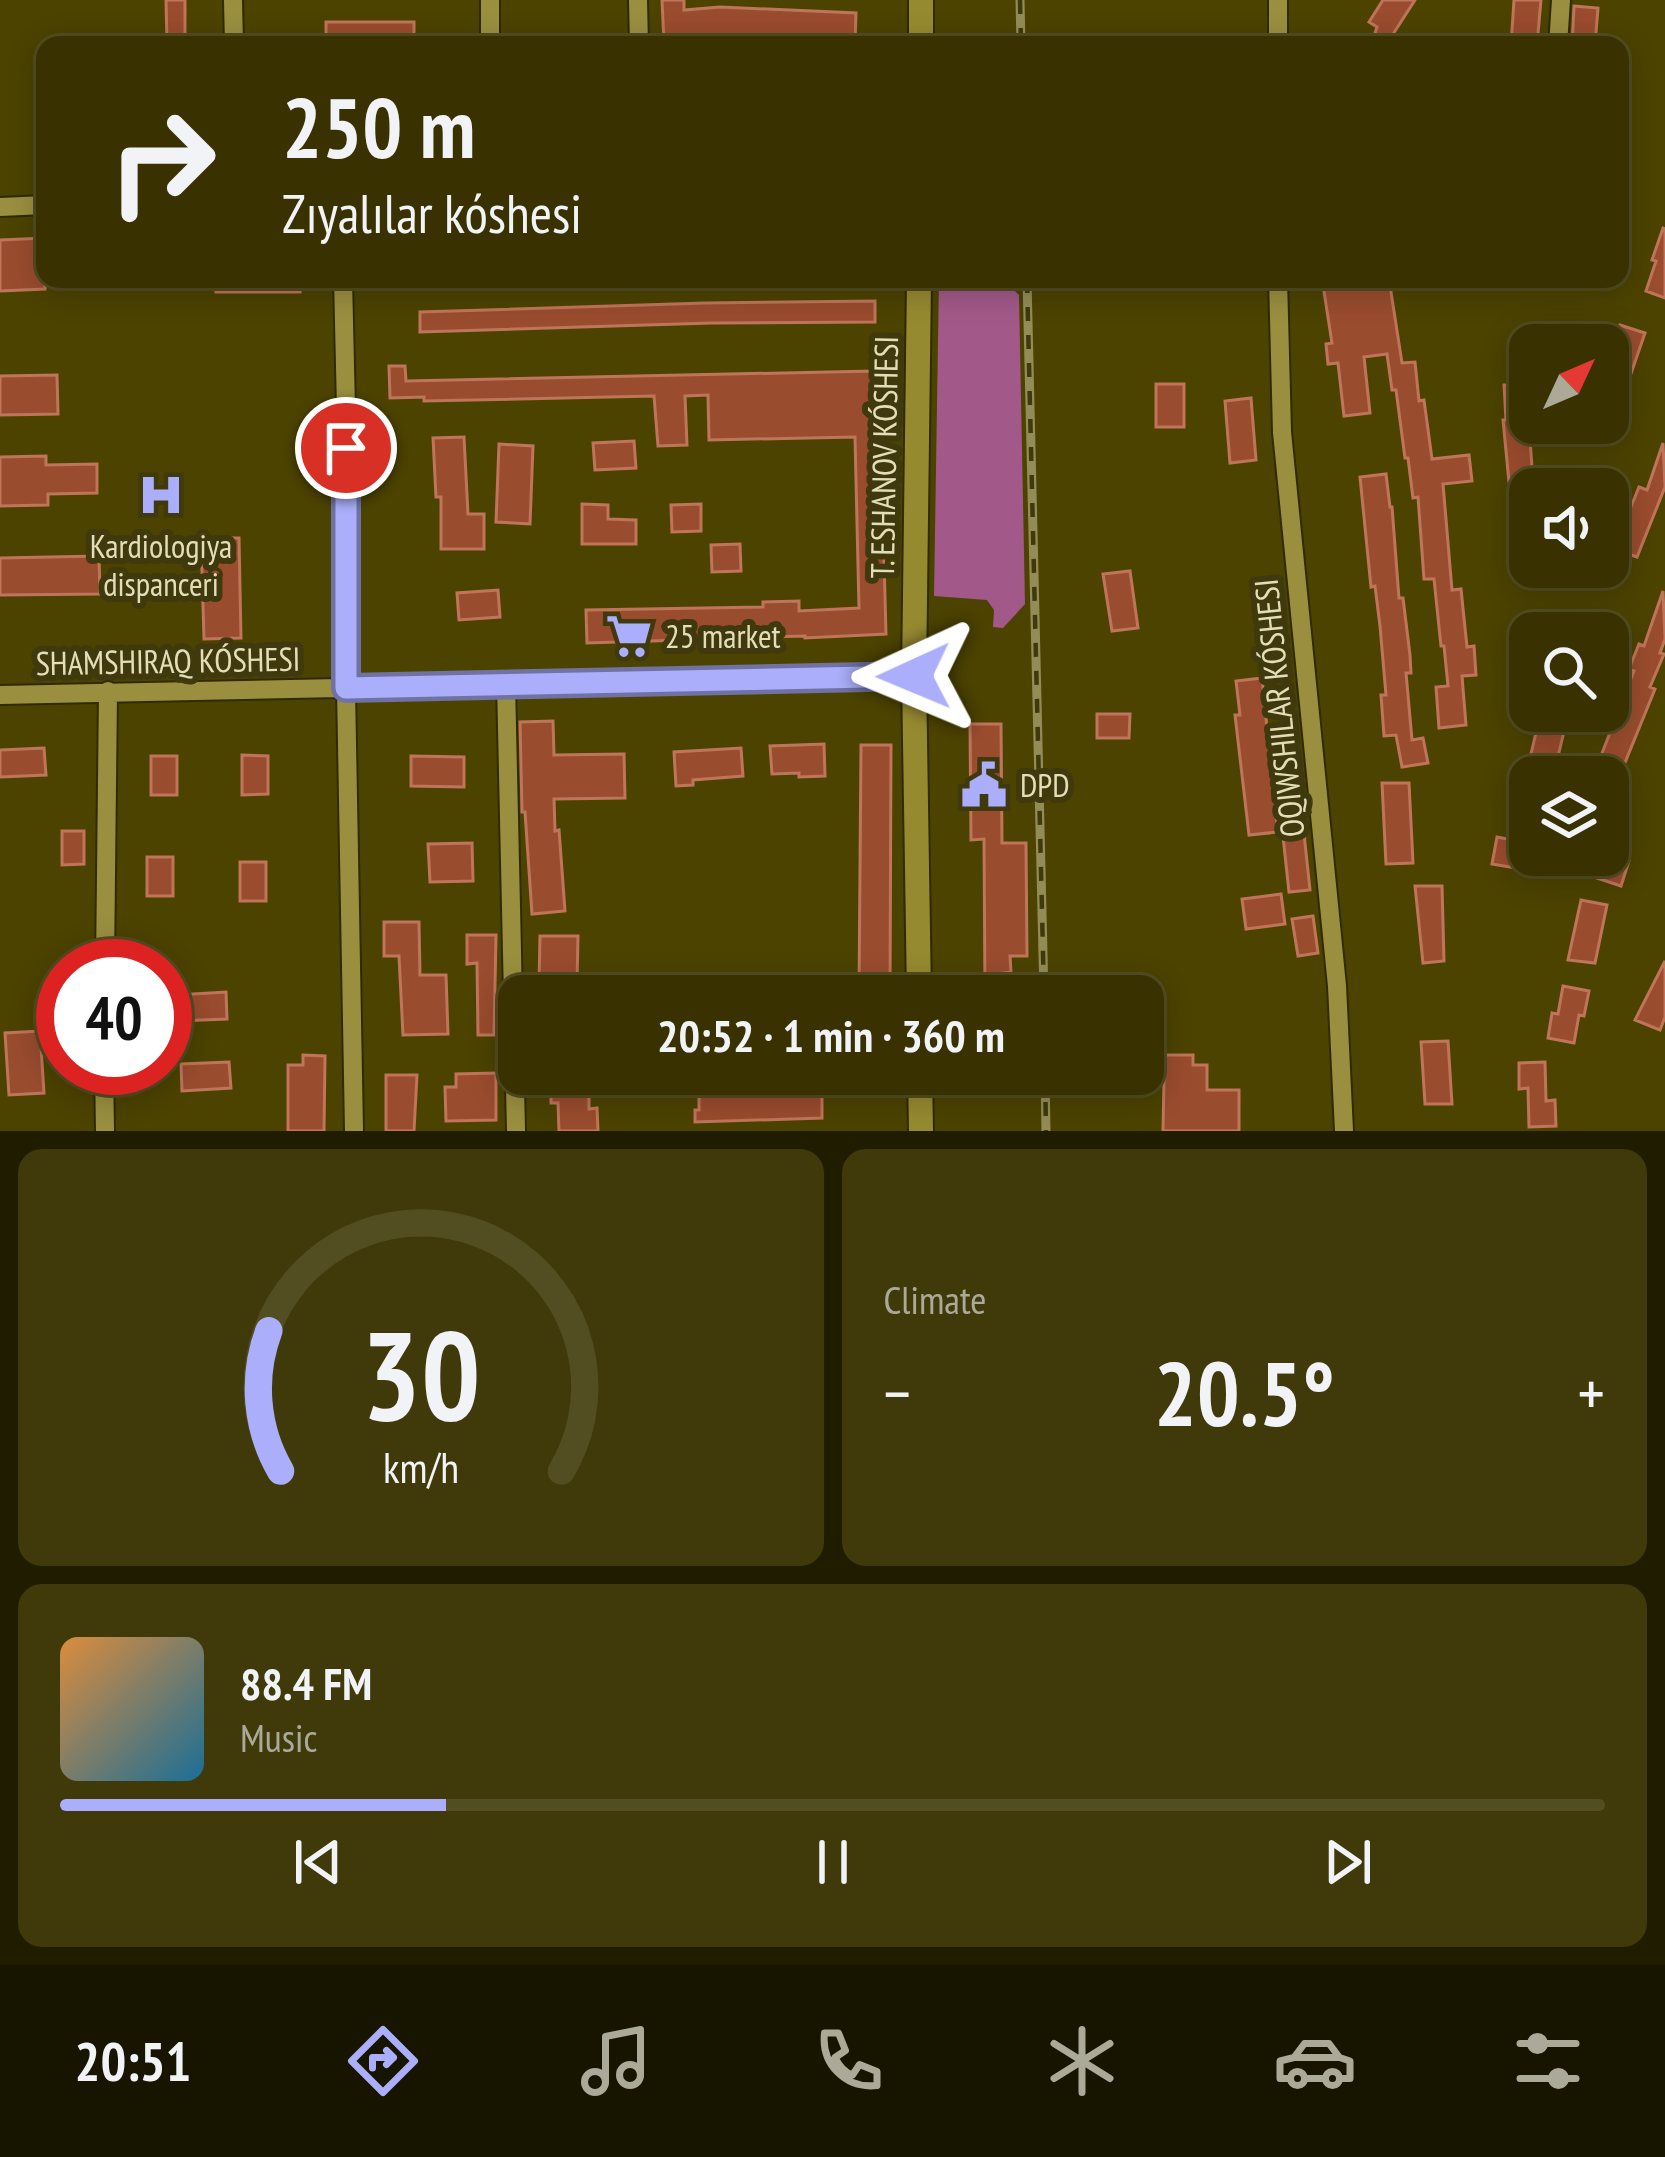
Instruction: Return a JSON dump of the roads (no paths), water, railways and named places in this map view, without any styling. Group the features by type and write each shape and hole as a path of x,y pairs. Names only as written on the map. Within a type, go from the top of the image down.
{"main road":[{"path":"921,0 921,36"},
{"name":"T. ESHANOV KÓSHESI","path":"919,288 914,676 919,975"},
{"path":"920,1095 921,1131"}],"street":[{"path":"233,0 234,36"},
{"path":"490,0 490,36"},
{"path":"638,0 639,36"},
{"path":"1277,36 1278,0"},
{"path":"1559,36 1562,0"},
{"path":"0,207 36,206"},
{"path":"343,288 354,1131"},
{"path":"1278,288 1282,432 1337,986 1344,1131"},
{"path":"0,695 914,676"},
{"path":"506,683 515,1131"},
{"path":"105,939 108,691"},
{"path":"104,1095 105,1131"}],"railway":[{"path":"1020,0 1021,36"},
{"path":"1027,288 1044,975"},
{"path":"1045,1095 1046,1131"}],"place":[{"name":"Kardiologiya dispanceri","path":"161,495"},
{"name":"25 market","path":"629,636"},
{"name":"DPD","path":"984,785"}]}
